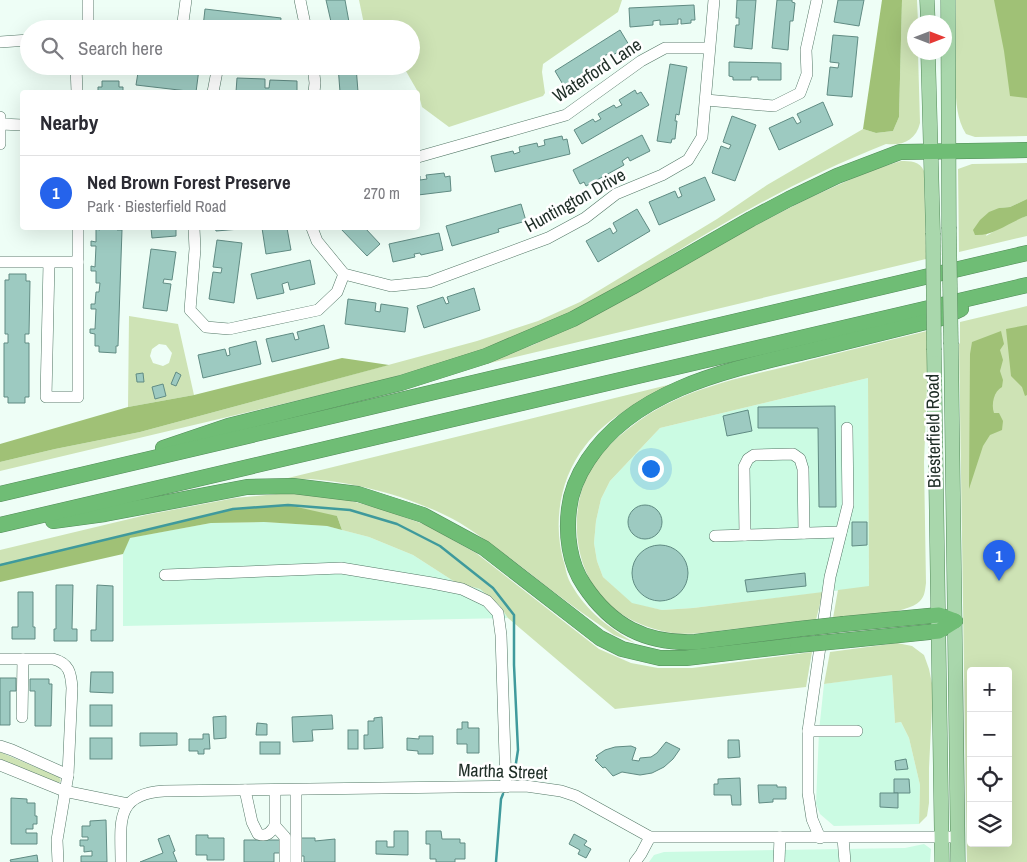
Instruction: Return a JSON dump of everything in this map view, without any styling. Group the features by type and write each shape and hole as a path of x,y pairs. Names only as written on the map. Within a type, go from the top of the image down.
{"highway":[{"path":"115,466 228,426 401,383 486,356 573,319 632,288 751,219 838,176 900,152 1027,150"},
{"path":"0,494 1027,253"},
{"path":"0,525 999,290 1027,285"},
{"path":"955,621 939,615 844,624 695,642 660,641 638,634 607,614 594,600 581,581 573,563 568,543 567,523 570,500 578,475 592,453 624,421 647,406 699,381 778,358 942,318 999,290"},
{"path":"0,529 105,514 247,487 293,486 358,494 423,515 484,548 600,638 622,649 660,658 686,658 939,631 955,621"}],"main road":[{"path":"927,0 928,15"},
{"name":"Biesterfield Road","path":"948,0 950,344 958,862"},
{"name":"Biesterfield Road","path":"928,60 932,152 942,862"}],"street":[{"path":"88,0 88,20"},
{"path":"183,20 186,0"},
{"path":"300,0 304,20"},
{"name":"Huntington Drive","path":"344,274 391,286 429,282 548,238 585,218 616,194 662,175 688,160 702,137 714,0"},
{"path":"706,100 774,106 800,93 807,74 806,50 817,0"},
{"path":"0,42 20,41"},
{"name":"Waterford Lane","path":"420,156 566,115 641,61 664,48 709,48"},
{"path":"76,75 77,90"},
{"path":"213,90 216,75"},
{"path":"313,75 314,90"},
{"path":"0,118 0,144"},
{"path":"0,124 20,125"},
{"path":"49,263 46,397 78,396 78,230"},
{"path":"194,230 195,249 190,310 206,327 229,329 318,310 337,292 344,274 318,241 313,230"},
{"path":"0,262 78,262"},
{"path":"820,838 812,819 808,793 808,731 830,576 848,506 847,428"},
{"path":"745,535 744,467 748,459 754,455 774,454 793,454 800,459 804,469 804,533"},
{"path":"715,536 841,532"},
{"path":"165,575 341,568 462,589 487,601 498,613 501,634 506,787"},
{"path":"0,659 53,659 62,661 68,668 71,676 68,775 57,840 58,862"},
{"path":"22,716 23,659"},
{"path":"808,731 857,731"},
{"path":"0,746 68,775"},
{"path":"0,765 64,791 128,804 121,829 121,862"},
{"name":"Martha Street","path":"128,804 136,797 149,792 526,786 561,791 576,796 650,837 843,838 941,842 958,837"},
{"path":"244,790 252,822 258,834 266,835 275,826 275,790"},
{"path":"296,790 296,862"},
{"path":"275,826 285,837 285,862"},
{"path":"635,862 650,837"},
{"path":"779,862 780,838"},
{"path":"843,838 845,862"}],"shaded area":[{"path":"359,0 622,0 618,12 543,64 542,72 545,93 543,96 449,127 422,107 420,90 417,90 408,75 420,75 420,20 363,20"},
{"path":"902,0 917,0 918,15 907,15 907,60 918,60 920,123 915,134 908,141 898,144 886,144 797,184 732,219 594,301 552,322 500,343 447,361 367,384 0,471 0,462 140,432 477,341 538,321 580,302 717,219 767,185 863,129 876,133 893,131 899,117"},
{"path":"956,0 1027,0 1027,136 975,137 966,134 959,117 956,99"},
{"path":"901,161 917,163 924,171 926,259 469,368 533,345 583,321 754,226 807,199 869,171"},
{"path":"1027,163 1027,199 1010,207 999,208 986,236 1014,220 1027,216 1027,236 959,252 958,169 972,164"},
{"path":"1027,306 1027,862 967,862 960,322"},
{"path":"129,316 178,324 194,395 128,407","holes":["159,344 166,345 172,353 169,363 163,366 153,363 150,356 152,349","163,384 166,396 155,399 152,387"]},
{"path":"927,331 924,462 926,583 924,595 920,601 913,606 892,612 833,618 838,590 869,586 868,378 660,428 610,481 601,499 596,521 594,543 597,561 603,577 632,603 662,610 823,592 816,620 698,633 671,633 647,627 634,621 615,609 598,592 589,578 583,563 579,546 577,513 580,496 589,471 609,446 626,431 643,418 677,399 713,386"},
{"path":"868,378 869,587 662,610 632,604 603,577 597,561 594,543 601,499 610,481 660,428"},
{"path":"676,383 615,417 594,435 576,459 569,473 560,503 559,535 561,551 570,582 591,611 635,643 614,635 482,538 441,513 398,496 351,484 305,479 284,479"},
{"path":"286,493 332,496 382,509 426,525 476,553 599,649 631,663 658,668 692,668 812,652 806,687 615,709 508,618 499,605 480,589 455,582 413,555 369,537 342,530 337,516 233,509 0,564 0,550 146,515 235,498"},
{"path":"264,522 327,526 369,537 413,555 455,582 480,589 499,605 508,618 123,626 123,554 129,538 211,523"},
{"path":"897,643 912,646 924,655 933,688 929,803 927,816 919,824 920,785 909,738 901,722 895,723 892,675 824,684 830,652"},
{"path":"892,674 895,723 901,722 909,738 920,785 919,824 834,826 820,814 816,804 819,731 824,684"},
{"path":"0,752 59,777 61,781 58,783 0,759"},
{"path":"924,844 931,849 930,862 649,862 654,855 664,852 905,848"}],"green space":[{"path":"882,0 902,0 899,117 893,131 876,133 863,129"},
{"path":"994,0 1027,0 1027,98 1010,96"},
{"path":"1027,199 1027,216 995,231 975,235 973,230 989,212 999,208 1010,207"},
{"path":"1027,325 1027,395 1025,396 1022,387 1011,376 1006,329"},
{"path":"1001,331 1004,344 1000,350 1003,360 1000,371 1003,380 1002,387 995,395 993,406 994,413 999,413 1003,421 1002,430 990,435 983,446 969,489 970,354 972,342"},
{"path":"342,358 389,365 140,432 0,462 0,444 128,407 194,395"},
{"path":"288,505 337,516 342,530 327,526 264,522 211,523 130,538 123,554 0,582 0,564 233,509"}],"building":[{"path":"326,0 345,0 349,20 331,20"},
{"path":"737,0 756,0 752,49 734,47 736,25 739,25 739,18 736,18"},
{"path":"777,0 792,0 795,3 793,21 790,21 788,50 772,48"},
{"path":"838,0 864,0 859,26 834,22"},
{"path":"694,5 695,20 691,20 691,23 681,24 681,19 678,19 678,24 660,25 660,20 653,21 653,25 630,27 629,8"},
{"path":"205,9 281,18 281,20 204,20"},
{"path":"620,30 629,45 610,57 608,54 602,57 605,62 590,72 588,69 583,72 585,76 565,88 555,71"},
{"path":"833,35 858,37 852,97 827,95 830,67 838,68 839,63 830,62"},
{"path":"729,62 781,63 781,80 758,80 758,77 751,77 751,80 733,80 733,77 729,76"},
{"path":"670,64 687,67 679,115 676,114 675,139 672,139 671,143 657,141"},
{"path":"138,75 198,75 196,90 136,85"},
{"path":"339,75 357,75 358,90 340,90"},
{"path":"237,78 265,79 265,88 269,88 270,80 297,81 297,90 236,90"},
{"path":"102,81 119,81 119,87 123,87 123,90 98,90 98,87 102,87"},
{"path":"635,90 637,94 641,92 649,105 582,144 574,130 593,119 595,122 601,119 598,114 614,105 616,108 622,105 619,100"},
{"path":"823,102 833,125 779,150 769,128 793,117 797,124 801,122 797,114"},
{"path":"732,116 756,125 735,181 712,173 721,146 729,149 731,145 723,142"},
{"path":"642,135 650,151 630,161 628,157 622,161 624,165 586,186 584,182 580,184 573,170"},
{"path":"562,136 563,140 567,139 570,154 495,172 491,156 513,151 514,154 520,152 519,147 537,143 538,147 545,145 544,140"},
{"path":"444,173 445,177 450,176 451,191 420,195 420,180 427,179 426,175"},
{"path":"705,177 715,200 659,225 649,202 675,191 678,198 682,196 679,188"},
{"path":"521,204 526,221 498,229 499,232 452,246 446,226"},
{"path":"637,209 650,231 598,262 586,241 610,228 613,234 617,231 613,223"},
{"path":"96,230 122,230 118,346 116,346 116,353 99,352 99,346 95,346 95,334 90,333 90,329 95,329 96,309 91,309 91,304 95,304 96,292 99,292 100,283 96,283 96,271 91,271 91,266 95,267 96,246 91,246 91,241 96,242"},
{"path":"151,230 176,230 176,236 152,238"},
{"path":"262,230 287,230 291,250 266,254"},
{"path":"342,230 367,230 380,244 367,256"},
{"path":"439,233 443,250 421,255 420,253 414,254 415,257 393,262 389,244"},
{"path":"217,240 242,243 234,303 209,299 213,272 221,273 222,268 213,267"},
{"path":"151,249 176,252 172,280 164,279 163,283 171,284 167,311 143,308"},
{"path":"310,260 315,284 290,290 288,282 282,284 284,293 257,299 251,274"},
{"path":"9,274 26,274 26,281 30,281 29,334 25,334 25,343 29,343 29,397 25,397 25,403 8,403 8,397 4,397 4,343 8,343 8,334 5,334 5,280 9,280"},
{"path":"474,288 480,310 424,328 417,306 443,297 446,304 449,303 447,297"},
{"path":"348,299 376,303 375,311 380,312 381,304 408,308 405,332 345,324"},
{"path":"324,325 329,348 272,362 266,339 293,333 295,340 299,339 297,332"},
{"path":"256,341 261,364 203,378 198,355 225,349 227,356 230,355 229,348"},
{"path":"176,372 181,375 176,386 171,384"},
{"path":"143,373 144,382 137,382 136,374"},
{"path":"163,384 166,396 155,399 152,387"},
{"path":"835,406 836,507 819,507 818,428 758,428 758,407"},
{"path":"748,410 752,431 727,436 723,416"},
{"path":"645,505 652,506 657,510 661,515 661,529 657,534 652,538 645,539 638,538 633,534 629,529 628,522 629,515 633,510 638,506"},
{"path":"852,522 867,522 867,545 852,546"},
{"path":"654,545 666,545 676,549 684,557 688,573 684,589 676,597 666,601 654,601 644,597 636,589 632,579 632,567 636,557 644,549"},
{"path":"805,573 806,586 747,592 745,580"},
{"path":"56,585 73,585 72,629 77,629 77,641 54,641 54,629 56,629"},
{"path":"97,585 113,586 113,641 91,641 91,630 96,630"},
{"path":"18,592 33,592 35,639 12,639 12,627 18,627"},
{"path":"91,672 113,672 113,693 90,692"},
{"path":"0,678 16,678 16,691 10,691 10,725 0,725"},
{"path":"30,679 49,679 49,684 52,684 51,726 35,726 35,691 30,691"},
{"path":"90,705 112,705 112,726 90,726"},
{"path":"332,715 333,729 312,730 313,741 293,742 292,717"},
{"path":"226,716 226,738 214,739 213,717"},
{"path":"382,717 383,748 364,749 364,735 368,735 368,721 374,721 374,718"},
{"path":"462,722 468,722 468,728 479,728 479,753 467,753 467,744 457,744 457,729 462,729"},
{"path":"257,723 267,724 267,735 256,735"},
{"path":"348,730 358,730 358,749 348,749"},
{"path":"140,733 177,733 177,745 140,746"},
{"path":"203,734 209,734 210,749 204,749 204,754 198,754 198,751 189,751 189,739 203,739"},
{"path":"419,736 433,736 433,754 418,754 418,751 407,750 407,738 419,739"},
{"path":"90,738 112,738 112,759 90,759"},
{"path":"728,740 739,740 740,757 728,758"},
{"path":"260,742 280,742 280,754 260,754"},
{"path":"666,742 680,749 664,767 652,773 640,775 622,772 613,776 595,760 598,758 596,756 605,750 631,746 636,748 632,760 639,761 640,758 651,757 657,753"},
{"path":"906,759 908,769 896,770 895,761"},
{"path":"740,778 741,805 732,805 731,795 714,795 714,784 718,784 718,779"},
{"path":"894,779 909,779 910,793 894,793"},
{"path":"758,785 786,787 786,799 773,799 773,802 759,803"},
{"path":"880,793 898,793 898,808 880,807"},
{"path":"11,798 27,799 27,803 35,803 37,824 33,824 33,829 26,829 26,833 37,833 37,844 11,844"},
{"path":"106,820 107,862 81,862 81,856 92,856 92,851 84,852 84,846 80,846 80,840 88,840 88,837 82,837 82,826 90,826 90,821"},
{"path":"394,831 408,831 408,855 376,854 376,841 387,841 387,847 394,847"},
{"path":"426,831 441,831 442,839 460,839 460,843 465,843 465,859 455,859 455,862 436,862 436,859 430,859 430,844 426,844"},
{"path":"574,834 587,841 584,845 591,849 586,858 578,854 580,850 569,844"},
{"path":"169,835 177,862 140,862 163,853 158,839"},
{"path":"196,835 208,835 208,838 224,838 224,860 207,860 207,855 196,855"},
{"path":"300,838 315,838 315,841 335,839 335,862 304,862 304,856 300,856"},
{"path":"244,840 281,840 281,853 274,853 274,862 244,862"},
{"path":"37,855 38,862 11,862 10,860"}],"waterway":[{"path":"0,565 233,509 288,505 350,510 397,524 440,546 493,588 514,615 518,750 511,776"},
{"path":"496,862 503,794"}],"place":[{"name":"Ned Brown Forest Preserve","path":"999,581"}]}
